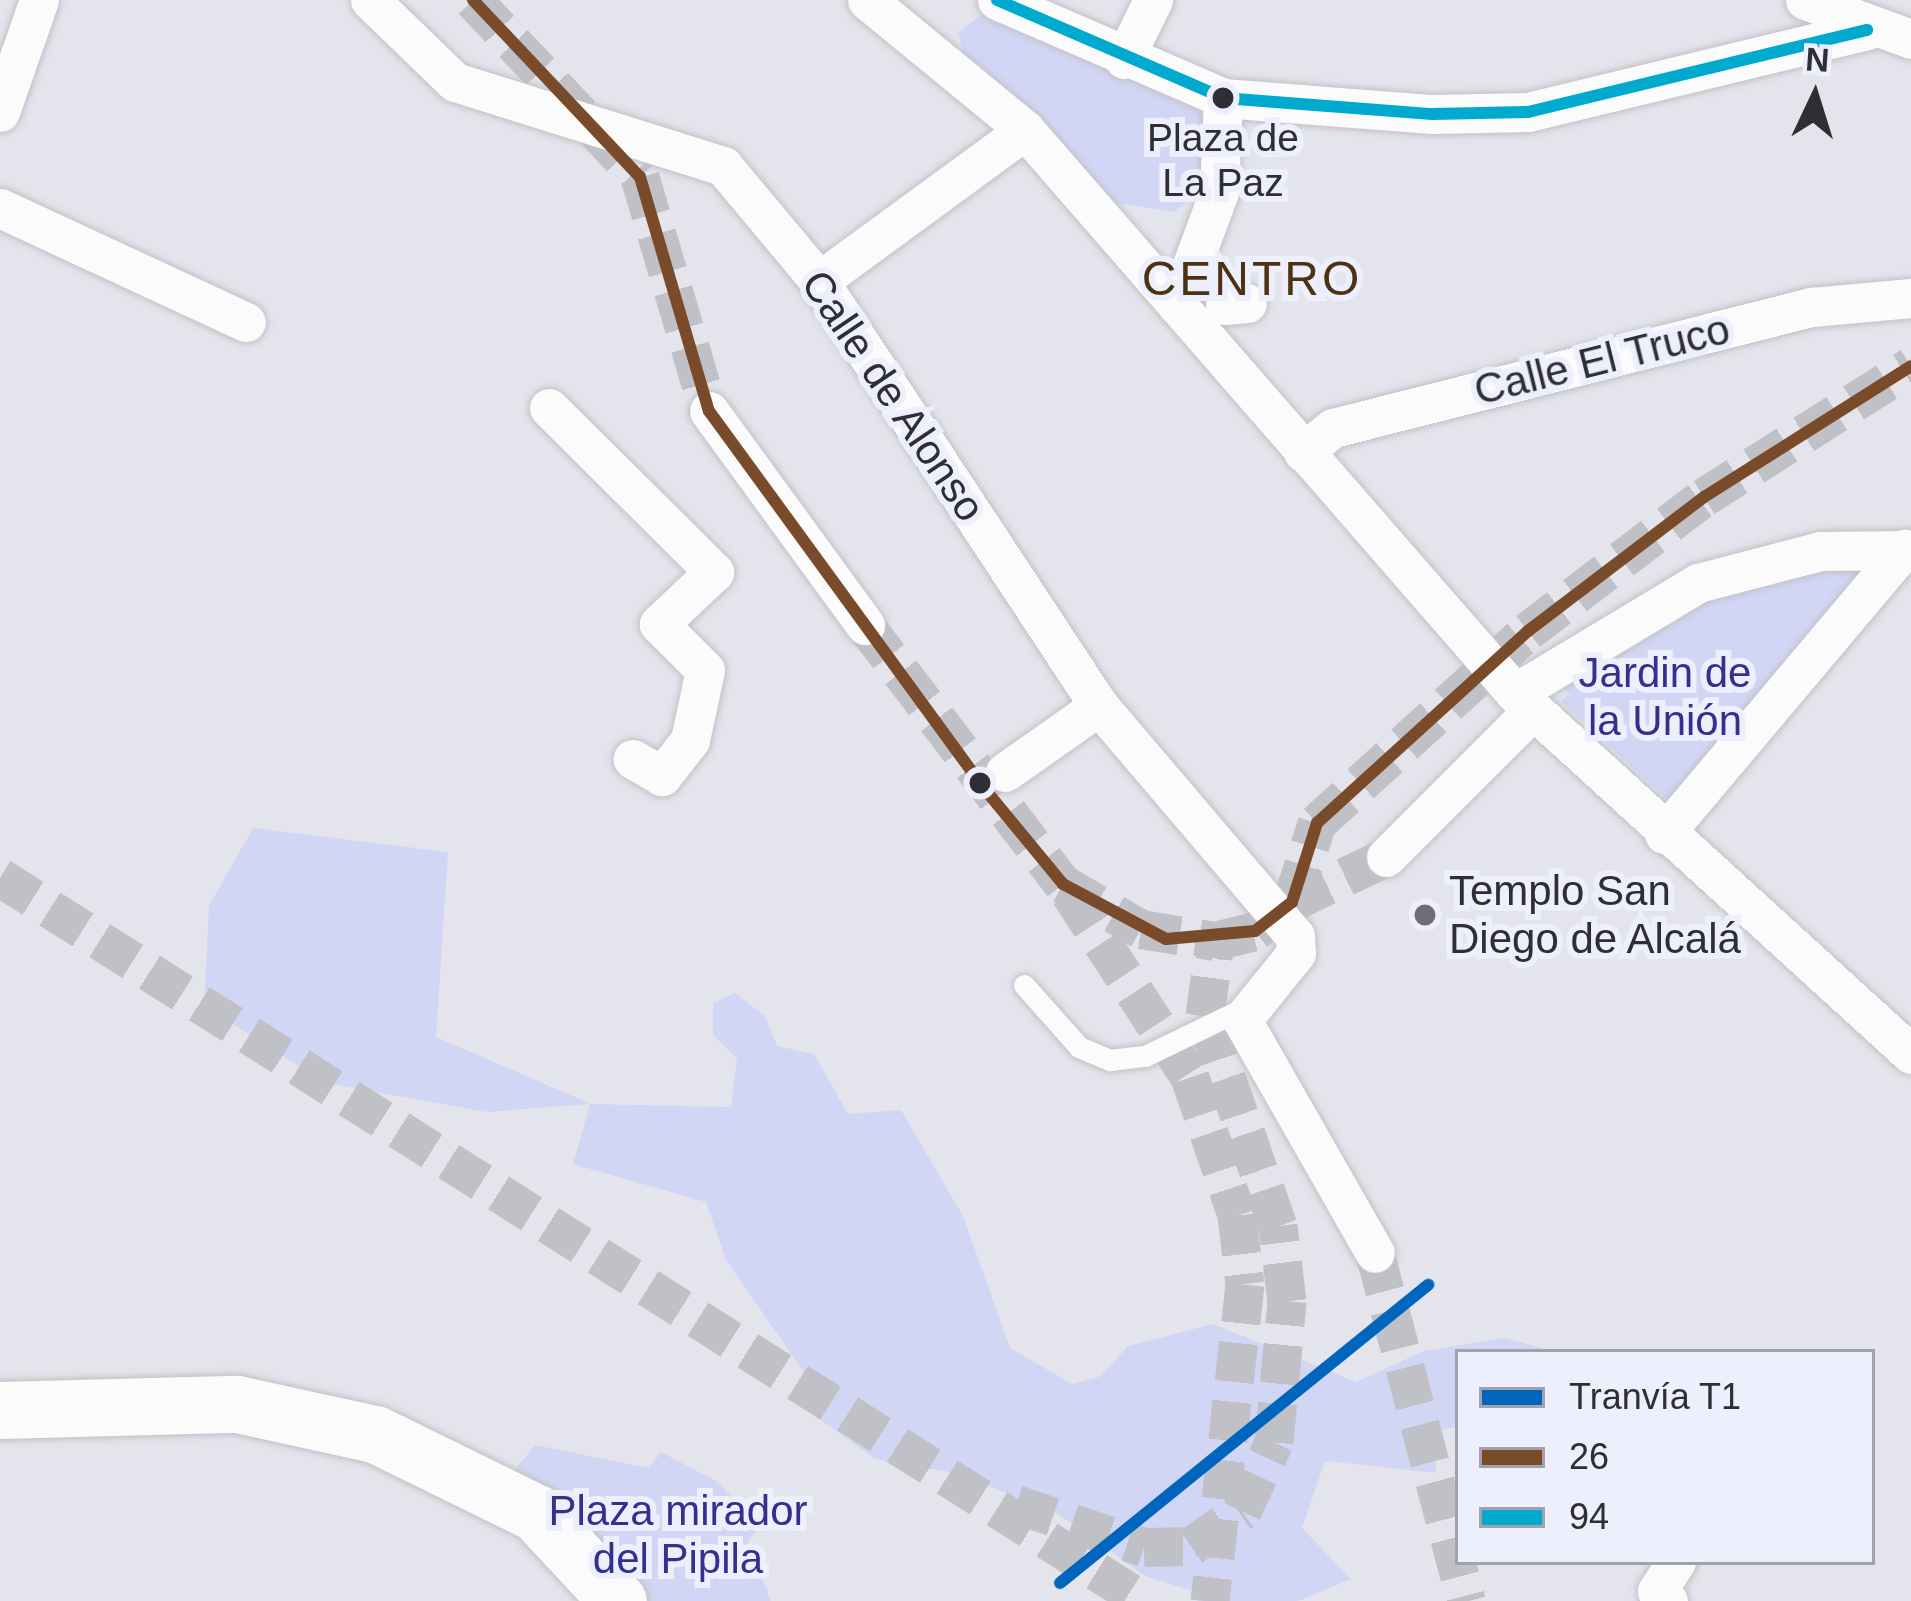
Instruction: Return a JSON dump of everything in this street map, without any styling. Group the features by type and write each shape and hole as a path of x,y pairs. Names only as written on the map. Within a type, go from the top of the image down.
{"street":[{"path":"0,112 38,0"},
{"name":"Calle de Alonso","path":"370,0 455,82 723,166 819,281 1099,706 1298,948 1242,1009"},
{"path":"867,0 1025,130 1524,701 1664,834 1911,1054"},
{"path":"997,0 1223,98 1528,112 1868,30"},
{"path":"1124,58 1154,0"},
{"path":"1805,0 1868,30 1911,39"},
{"path":"1177,305 1219,192 1223,98"},
{"path":"819,281 1025,130"},
{"path":"0,208 246,322"},
{"name":"Calle El Truco","path":"1303,452 1333,428 1812,307 1911,298"},
{"path":"549,408 713,572 659,624 705,670 690,740 662,776 633,759"},
{"path":"709,411 865,625"},
{"path":"1386,857 1524,701 1698,583 1762,560 1908,550"},
{"path":"1664,834 1908,550"},
{"path":"1006,772 1099,706"},
{"path":"1242,1009 1375,1253"},
{"path":"0,1410 237,1404 376,1434 536,1513 618,1601"},
{"path":"1668,1601 1657,1591 1674,1565"}],"lane":[{"path":"1024,985 1079,1047 1110,1060 1145,1056 1242,1009"}],"green space":[{"name":"Plaza de La Paz","path":"984,13 1196,107 1209,124 1207,186 1174,212 1117,203 964,56 958,32"},
{"name":"Jardin de la Unión","path":"1855,564 1863,580 1671,803 1561,701 1570,694 1554,678 1747,575"},
{"path":"253,828 448,852 436,1037 591,1104 731,1107 737,1059 713,1035 713,1003 735,993 765,1016 777,1046 814,1054 848,1114 901,1110 963,1216 1010,1348 1072,1384 1101,1376 1128,1346 1213,1324 1356,1382 1424,1351 1505,1338 1545,1349 1455,1349 1455,1427 1436,1431 1436,1473 1325,1461 1302,1528 1351,1579 1298,1601 1197,1601 1202,1594 1145,1576 1058,1514 959,1474 875,1459 796,1402 803,1371 726,1260 706,1202 573,1164 590,1104 487,1112 325,1083 204,1006 209,906"},
{"name":"Plaza mirador del Pipila","path":"535,1445 649,1468 661,1452 716,1481 761,1526 748,1541 771,1601 645,1601 582,1520 513,1472"}],"tunnel":[{"path":"473,0 640,177 709,411"},
{"path":"865,625 1063,884 1141,929 1215,941 1255,931 1292,902 1317,823 1528,631 1704,497 1911,366"},
{"path":"1292,902 1386,857"},
{"path":"0,877 1144,1601"},
{"path":"1070,893 1190,1077 1237,1215 1245,1284 1210,1601"},
{"path":"1016,1504 1144,1547 1191,1546 1242,1511 1274,1442 1287,1301 1278,1226 1205,1016 1215,941"},
{"path":"1375,1253 1455,1559"},
{"path":"1457,1565 1466,1601"}],"tram line":[{"name":"T1","path":"1060,1583 1428,1285"}],"transit line":[{"name":"26","path":"473,0 640,177 709,411 983,787 1063,884 1166,939 1255,931 1292,902 1317,823 1528,631 1704,497 1911,366"},
{"name":"94","path":"997,0 1223,98 1432,114 1528,112 1867,30"}],"place":[{"name":"Plaza de La Paz","path":"1223,98"},
{"name":"Templo San Diego de Alcalá","path":"1425,915"}],"district":[{"name":"CENTRO","path":"1252,279"}]}
